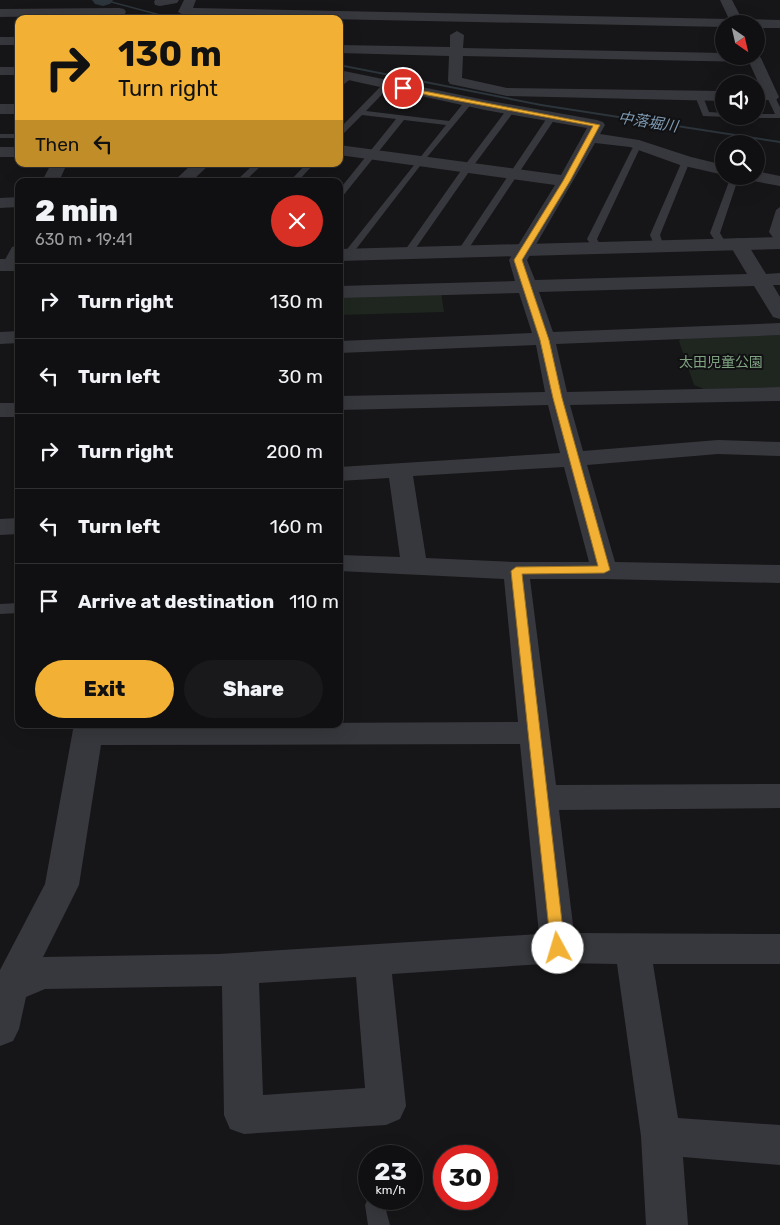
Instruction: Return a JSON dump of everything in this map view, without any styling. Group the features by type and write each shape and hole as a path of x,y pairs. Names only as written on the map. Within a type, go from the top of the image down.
{"street":[{"path":"71,0 124,15"},
{"path":"190,0 185,12 286,15"},
{"path":"319,15 324,0"},
{"path":"726,0 734,15"},
{"path":"644,7 648,22"},
{"path":"696,8 703,23"},
{"path":"343,15 458,12 533,14 597,20 715,23"},
{"path":"458,12 455,81 507,92 611,89 715,96"},
{"path":"0,13 124,15"},
{"path":"597,20 605,60"},
{"path":"765,24 780,24"},
{"path":"0,41 15,41"},
{"path":"343,50 605,60 715,58"},
{"path":"758,65 772,98"},
{"path":"0,71 15,71"},
{"path":"343,79 387,85 596,125 566,181 523,250 518,262 528,286 545,340 557,398 604,570"},
{"path":"0,109 15,109"},
{"path":"590,137 641,145 686,161 715,168"},
{"path":"343,150 566,181"},
{"path":"0,152 15,152"},
{"path":"186,178 198,167"},
{"path":"765,179 780,182"},
{"path":"0,203 15,202"},
{"path":"343,255 780,242"},
{"path":"730,244 760,280 780,313"},
{"path":"343,292 780,279"},
{"path":"343,347 780,329"},
{"path":"0,338 15,337"},
{"path":"343,403 780,394"},
{"path":"0,410 15,410"},
{"path":"343,474 574,459 718,447 780,448"},
{"path":"400,470 414,566"},
{"path":"0,526 15,526"},
{"path":"343,563 516,571 604,570 780,574"},
{"path":"516,571 558,948"},
{"path":"0,1028 5,987 62,885 88,729 534,733"},
{"path":"541,798 780,796"},
{"path":"5,987 43,973 240,968 558,948 780,949"},
{"path":"633,948 661,1136 667,1225"},
{"path":"240,968 244,1115 386,1106 373,960"},
{"path":"661,1136 780,1144"}],"lane":[{"path":"343,129 387,85"},
{"path":"699,96 706,114 715,114"},
{"path":"765,116 780,115 772,98"},
{"path":"343,255 469,102"},
{"path":"408,253 468,167 511,110"},
{"path":"359,112 450,123"},
{"path":"343,190 402,117"},
{"path":"462,252 552,117"},
{"path":"0,136 15,136"},
{"path":"597,248 592,240 636,149 641,145"},
{"path":"660,246 655,235 686,161"},
{"path":"243,178 256,167"},
{"path":"297,178 307,167"},
{"path":"730,244 715,234 732,185"},
{"path":"780,210 774,232 780,242"},
{"path":"0,609 15,608"}],"green space":[{"path":"441,292 444,312 343,315 343,295"},
{"name":"太田児童公園","path":"780,335 780,387 704,389 694,385 679,341 681,338"}],"waterway":[{"name":"中落堀川","path":"103,0 161,15"},
{"name":"中落堀川","path":"343,66 541,105 780,142"}],"route":[{"path":"403,88 596,125 566,181 518,260 545,340 557,398 604,570 516,571 558,948"}]}
